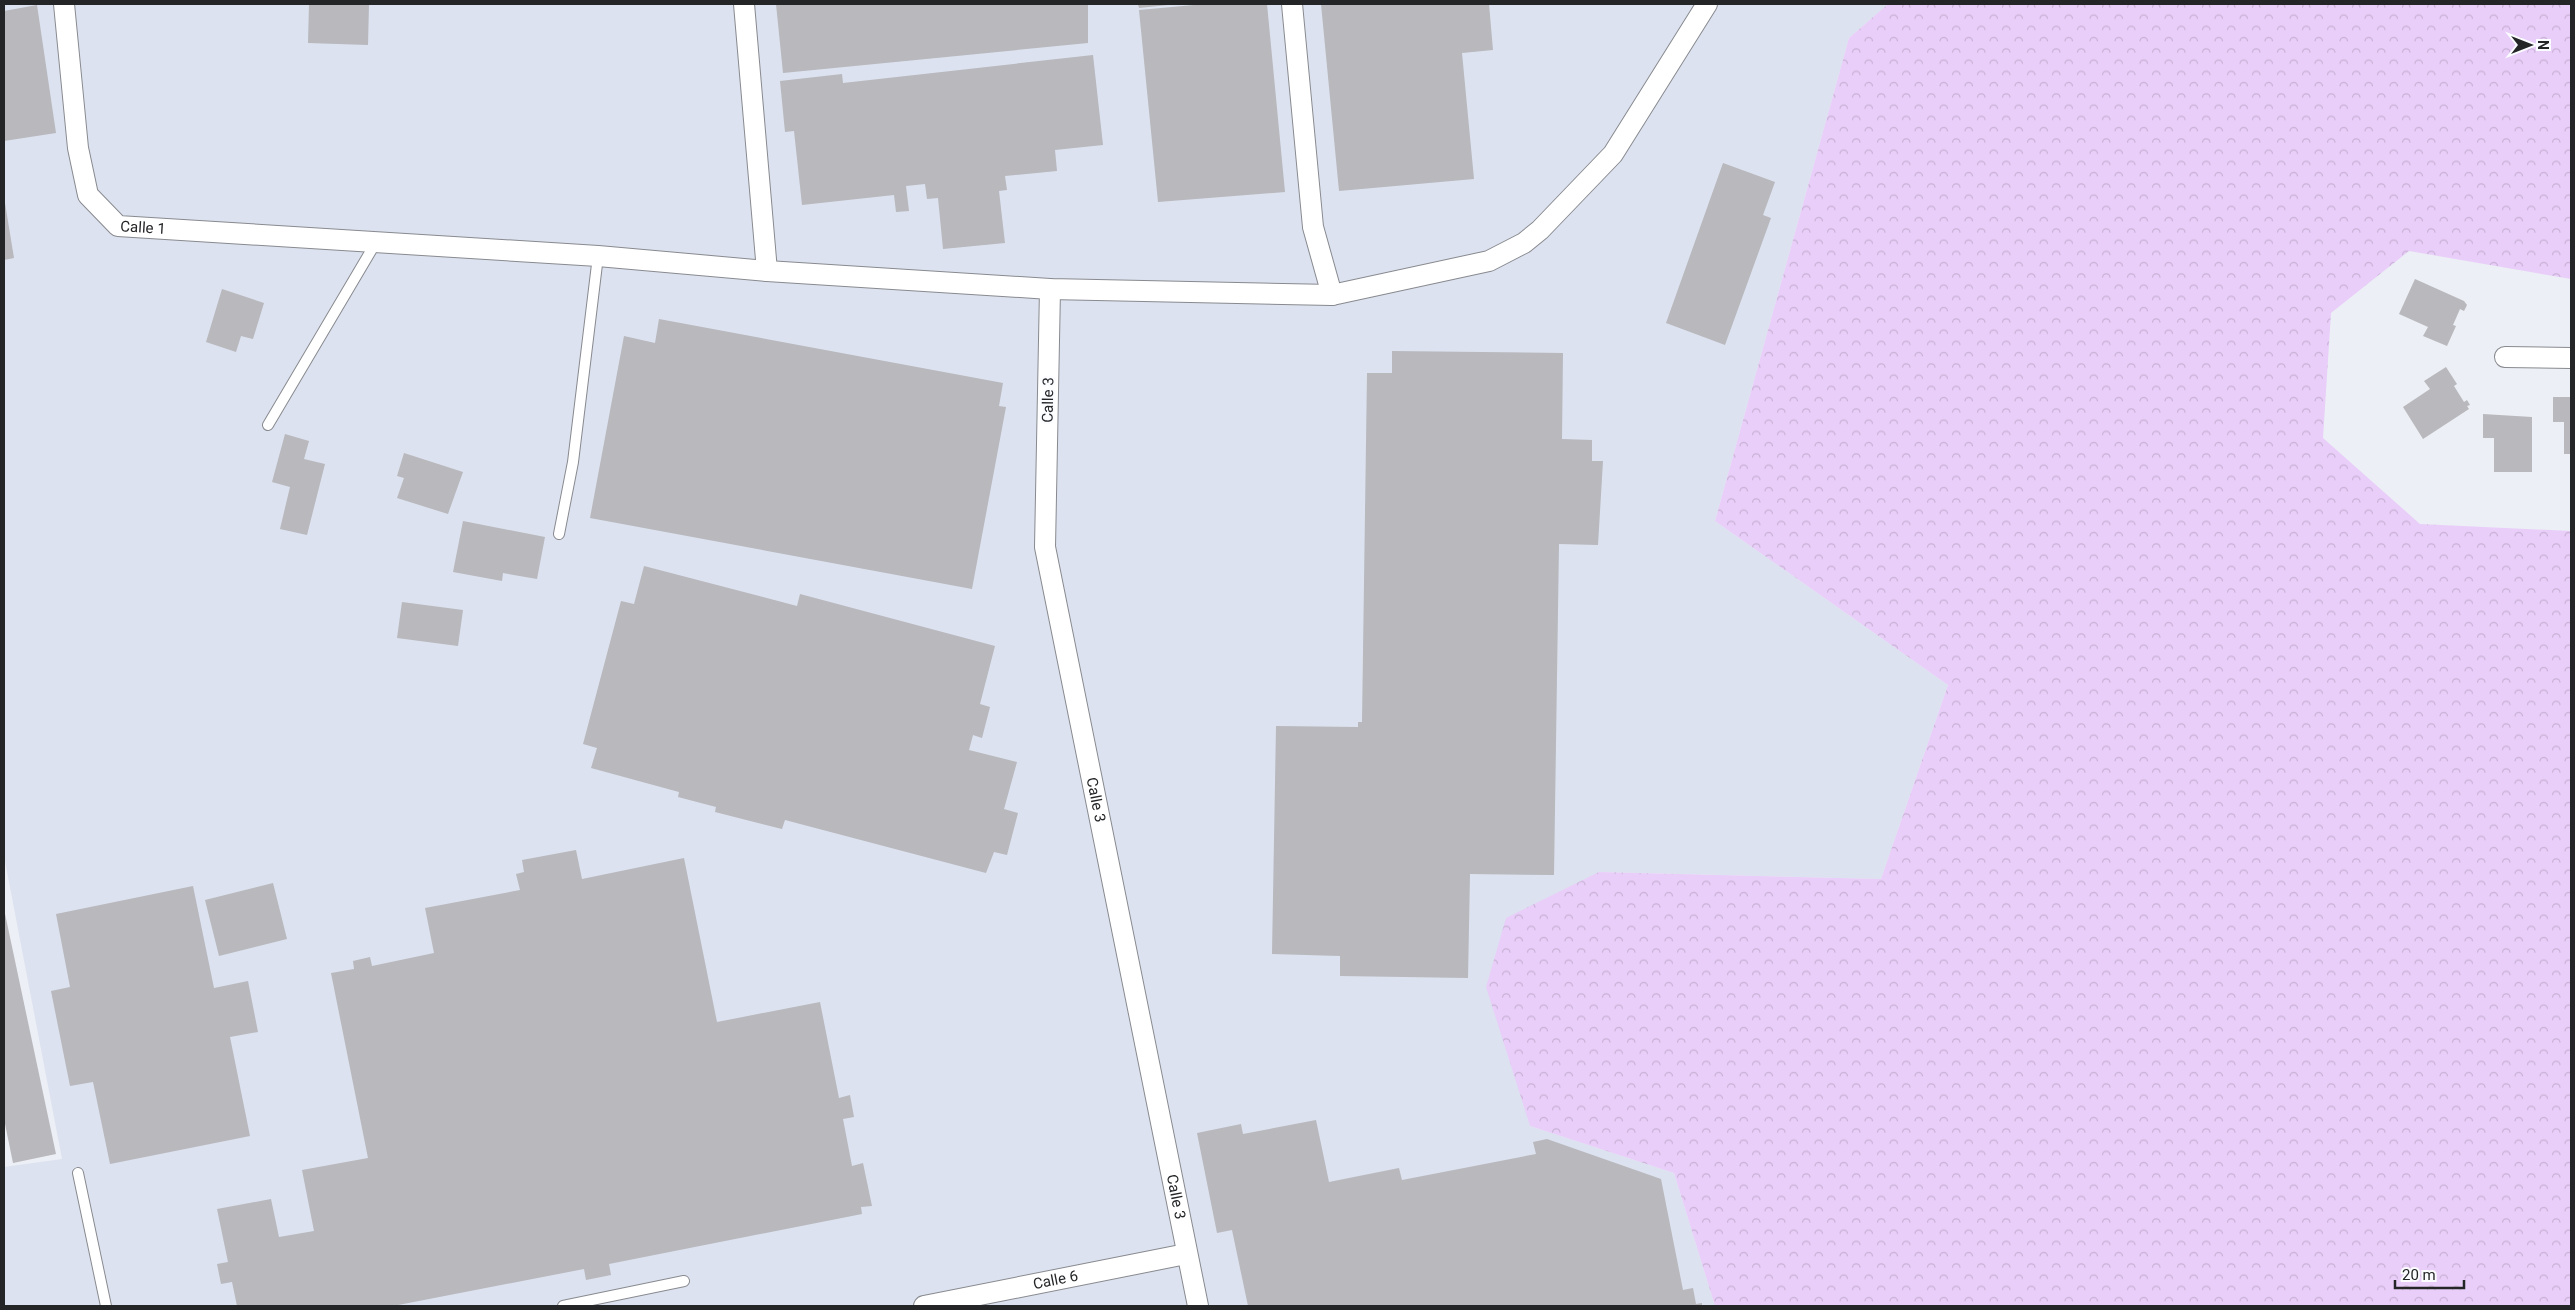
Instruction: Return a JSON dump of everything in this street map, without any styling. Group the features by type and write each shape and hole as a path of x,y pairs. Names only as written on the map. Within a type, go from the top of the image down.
{"street":[{"name":"Calle 1","path":"64,4 78,148 88,195 118,226 375,244 598,256 767,271 1050,290 1332,295 1489,261 1524,243 1540,230 1613,154 1707,4"},
{"path":"744,4 767,271"},
{"path":"1292,4 1313,227 1332,295"},
{"name":"Calle 3","path":"1050,290 1045,547 1198,1306"},
{"path":"2505,357 2571,358"},
{"name":"Calle 6","path":"924,1306 1186,1254"}],"lane":[{"path":"268,425 375,244"},
{"path":"559,534 574,453 598,256"},
{"path":"78,1172 106,1306"},
{"path":"563,1306 597,1303 684,1281"}],"shaded area":[{"path":"4,4 1888,4 1849,38 1715,521 1948,685 1881,879 1599,872 1530,1126 1674,1173 1715,1306 4,1306 4,1167 62,1159 4,856"}],"green space":[{"path":"1888,4 2571,4 2571,279 2409,251 2331,313 2323,438 2420,524 2571,531 2571,1306 1715,1306 1674,1173 1530,1126 1486,987 1506,918 1599,872 1881,879 1948,685 1715,521 1849,38"}],"building":[{"path":"309,4 369,4 368,45 308,43"},
{"path":"776,4 1088,4 1088,43 783,73"},
{"path":"1138,4 1168,4 1168,5 1139,8"},
{"path":"1205,4 1267,4 1285,192 1158,202 1139,10"},
{"path":"1321,4 1489,4 1493,50 1462,53 1474,179 1339,191"},
{"path":"37,5 56,133 4,141 4,11"},
{"path":"1093,55 1103,145 1055,150 1057,171 1005,176 1007,190 999,191 1005,243 943,249 938,198 927,199 925,184 906,186 909,211 896,212 894,195 802,205 794,131 785,132 780,81 842,74 843,83"},
{"path":"1723,163 1775,182 1763,215 1771,218 1725,345 1666,323"},
{"path":"4,197 14,258 4,260"},
{"path":"2415,279 2464,301 2467,305 2464,311 2460,309 2453,325 2456,326 2447,346 2423,336 2428,327 2399,314"},
{"path":"222,289 264,303 253,339 241,336 236,352 206,342"},
{"path":"659,319 1003,383 999,406 1006,407 972,589 590,518 624,336 655,343"},
{"path":"1392,351 1563,353 1562,439 1592,440 1592,461 1603,461 1598,545 1559,544 1554,875 1470,874 1468,978 1340,976 1340,956 1272,954 1276,726 1358,727 1358,722 1362,722 1367,373 1392,373"},
{"path":"2446,367 2457,384 2454,386 2464,402 2467,400 2470,405 2467,406 2469,409 2423,439 2403,407 2430,389 2424,381"},
{"path":"2553,397 2571,397 2571,454 2564,454 2564,422 2553,422"},
{"path":"2483,414 2532,417 2532,472 2494,472 2494,438 2483,438"},
{"path":"285,434 309,441 304,459 325,464 307,535 280,529 290,487 272,482"},
{"path":"404,453 463,472 448,514 397,498 404,478 397,476"},
{"path":"463,521 545,537 537,579 503,573 502,581 453,572"},
{"path":"644,566 797,606 800,594 995,646 980,704 990,707 982,738 973,735 969,750 1017,762 1004,809 1018,813 1007,855 994,852 986,873 785,820 782,829 715,812 716,807 678,797 679,792 591,768 597,748 583,744 621,601 634,604"},
{"path":"402,602 463,610 458,646 397,638"},
{"path":"576,850 582,879 684,858 717,1022 820,1002 839,1098 850,1095 854,1117 843,1119 852,1166 863,1163 872,1206 861,1207 862,1214 609,1264 611,1275 586,1280 584,1269 393,1306 237,1306 232,1282 221,1284 217,1264 228,1262 217,1209 271,1199 279,1237 314,1231 302,1170 368,1158 331,973 354,969 353,961 370,957 372,966 434,953 425,908 520,890 516,874 524,872 522,860"},
{"path":"273,883 287,939 219,956 205,900"},
{"path":"193,886 214,988 248,981 258,1032 230,1037 250,1136 110,1164 93,1082 70,1086 51,991 70,987 56,914"},
{"path":"4,909 56,1154 13,1163 4,1119"},
{"path":"1316,1120 1329,1182 1399,1168 1402,1180 1536,1154 1533,1142 1547,1139 1661,1179 1683,1290 1693,1288 1696,1304 1702,1303 1702,1306 1248,1306 1232,1230 1217,1233 1197,1133 1241,1124 1243,1134"}]}
